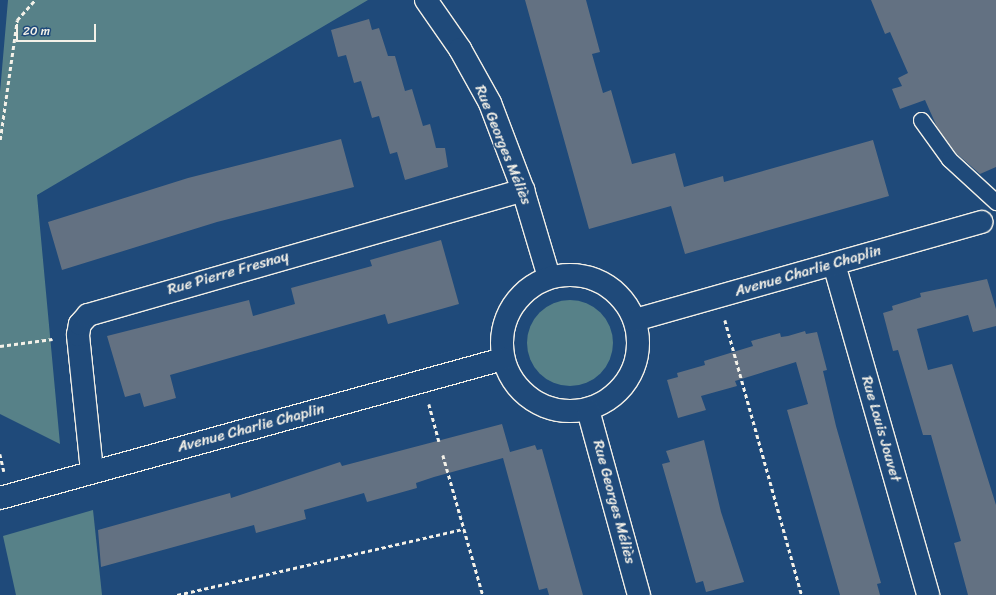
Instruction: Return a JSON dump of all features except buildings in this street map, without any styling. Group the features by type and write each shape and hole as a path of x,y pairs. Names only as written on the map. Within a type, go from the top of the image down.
{"street":[{"name":"Rue Georges Méliès","path":"426,0 460,49 490,103 523,190 549,277"},
{"name":"Rue Pierre Fresnay","path":"92,471 78,335 80,324 88,315 110,306 523,190"},
{"name":"Avenue Charlie Chaplin","path":"635,320 981,222"},
{"name":"Rue Louis Jouvet","path":"834,264 928,595"},
{"path":"570,274 591,277 610,286 625,301 635,320 639,342 632,371 625,384 609,400 588,410 566,412 545,407 526,396 512,379 503,359 501,339 506,319 516,301 531,286 549,277 570,274"},
{"name":"Avenue Charlie Chaplin","path":"0,498 92,471 503,359"},
{"name":"Rue Georges Méliès","path":"588,410 639,595"}],"lane":[{"path":"921,120 949,159 996,202"}],"path":[{"path":"0,140 17,20 35,0"},
{"path":"718,296 802,595"},
{"path":"0,346 78,335"},
{"path":"423,381 439,442"},
{"path":"443,455 483,595"},
{"path":"177,595 464,528"}],"green space":[{"path":"8,0 368,0 37,195 60,444 0,414 0,92"},
{"path":"570,300 586,303 594,307 606,319 610,327 613,343 610,359 606,367 594,379 586,383 570,386 554,383 546,379 534,367 530,359 527,343 530,327 534,319 546,307 554,303"},
{"path":"93,510 102,595 16,595 3,536"}]}
